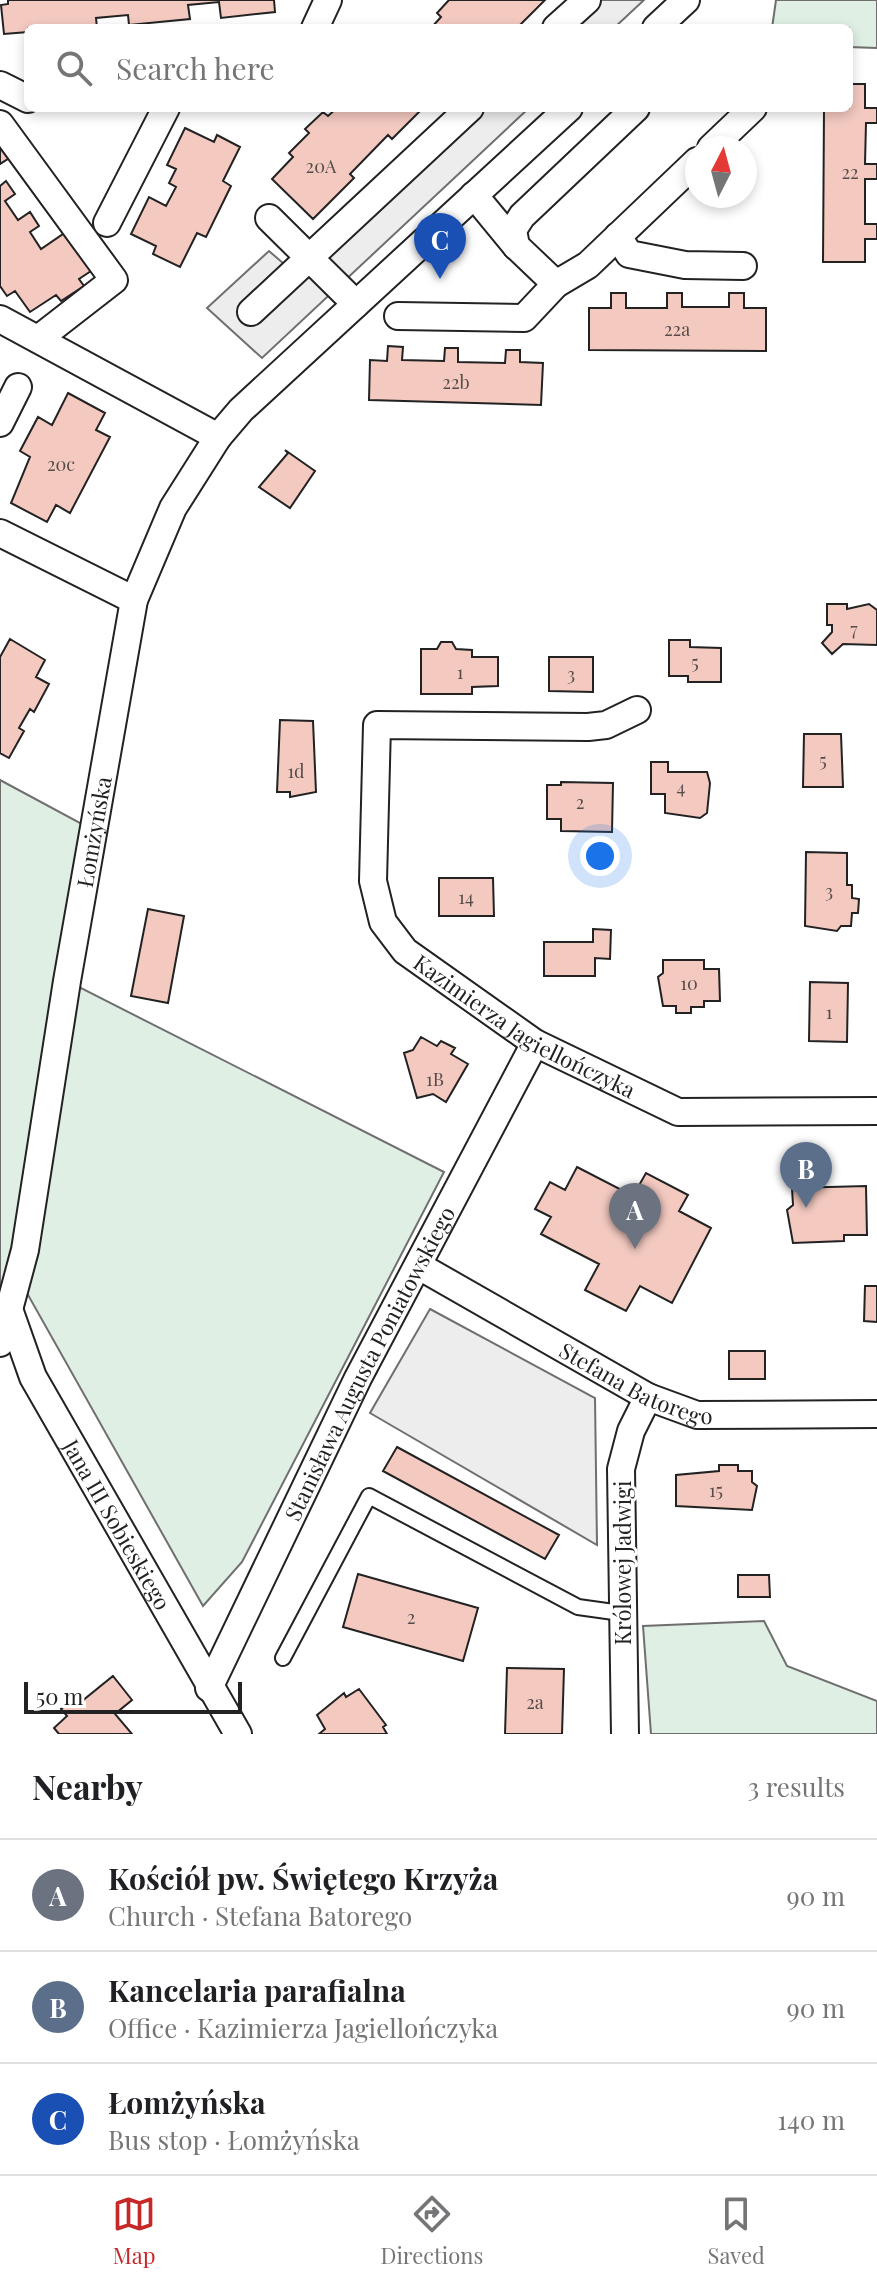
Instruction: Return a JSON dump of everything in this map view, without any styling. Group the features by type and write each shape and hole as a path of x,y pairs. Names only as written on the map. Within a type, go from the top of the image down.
{"street":[{"path":"317,24 328,0"},
{"path":"560,24 587,0"},
{"path":"660,24 686,0"},
{"path":"0,85 24,97"},
{"path":"107,223 164,112"},
{"path":"251,312 466,112"},
{"name":"Łomżyńska","path":"0,1342 25,1250 67,981 134,600 173,508 218,437 241,410 565,112"},
{"path":"516,246 513,230 522,216 632,112"},
{"path":"724,136 749,112"},
{"path":"0,124 114,280 38,339"},
{"path":"398,316 524,318 556,284 588,265 685,172"},
{"path":"474,195 516,246 556,284"},
{"path":"269,218 356,304"},
{"path":"618,236 629,254 685,265 743,266"},
{"path":"0,319 218,437"},
{"path":"0,423 18,387"},
{"path":"3,543 134,600"},
{"name":"Kazimierza Jagiellończyka","path":"637,710 606,725 588,727 377,725 373,881 383,922 405,951 535,1043 678,1112 877,1111"},
{"name":"Stanisława Augusta Poniatowskiego","path":"209,1688 358,1378 535,1043"},
{"name":"Stefana Batorego","path":"419,1266 648,1397 697,1415 877,1414"},
{"name":"Jana III Sobieskiego","path":"9,1309 33,1377 238,1734"},
{"name":"Królowej Jadwigi","path":"625,1734 621,1469 631,1431 648,1397"}],"lane":[{"path":"283,1658 369,1496 578,1607 621,1613"}],"green space":[{"path":"776,0 877,0 877,48 853,47 853,24 773,24"},
{"path":"0,780 82,824 67,981 444,1172 242,1562 203,1606 18,1277 0,1343"},
{"path":"764,1621 787,1666 877,1701 877,1734 651,1734 643,1626"}],"shaded area":[{"path":"570,0 644,0 618,24 544,24"},
{"path":"449,112 525,112 262,358 207,308 269,251 284,264"},
{"path":"430,1309 595,1398 597,1545 370,1413"}],"building":[{"path":"8,0 274,0 275,12 221,18 219,2 188,5 190,19 129,24 128,15 96,18 97,24 24,24 24,32 4,34 1,5 8,4"},
{"path":"449,0 545,0 521,24 435,24 441,17 437,13"},
{"path":"853,84 865,84 865,108 877,108 877,123 866,123 865,164 877,164 877,179 865,179 865,224 877,224 877,239 865,239 865,262 823,262 824,112 853,112"},
{"path":"323,112 328,116 332,112 419,112 392,139 388,135 350,174 354,178 313,219 272,179 293,157 289,153 309,133 305,129"},
{"path":"185,128 214,142 217,135 240,147 223,181 231,186 206,237 197,233 180,267 153,254 156,246 131,234 149,197 166,206 176,187 169,183 176,169 167,165"},
{"path":"0,140 11,157 0,164"},
{"path":"6,181 15,194 5,201 18,220 30,212 39,226 30,232 41,249 66,232 91,271 79,279 84,286 61,301 56,295 30,312 15,291 7,296 0,286 0,186"},
{"path":"611,293 626,293 626,308 667,308 667,293 682,293 682,307 729,307 729,293 744,293 744,308 766,308 766,351 589,350 589,308 611,308"},
{"path":"388,346 403,347 402,360 444,361 445,348 458,348 458,362 505,363 506,350 520,350 520,362 543,363 541,405 369,400 370,360 387,361"},
{"path":"68,393 105,413 96,430 110,437 70,513 56,505 47,522 11,503 30,457 20,451 38,417 52,425"},
{"path":"285,450 315,471 290,508 259,487 288,453"},
{"path":"827,604 847,604 847,609 869,604 877,610 877,645 843,644 832,654 822,643 832,632 832,625 827,625"},
{"path":"10,639 45,660 36,677 49,684 34,712 30,709 19,728 24,731 9,758 0,753 0,657"},
{"path":"669,640 690,640 690,647 721,648 721,682 688,682 688,676 669,676"},
{"path":"441,642 452,642 456,649 472,650 472,657 498,657 498,686 472,687 472,694 421,694 421,649 437,649"},
{"path":"549,657 593,657 593,692 549,691"},
{"path":"280,720 313,721 316,792 290,797 290,792 277,792"},
{"path":"804,734 841,734 843,787 803,787"},
{"path":"651,762 668,762 668,772 707,772 710,783 707,813 700,818 665,813 665,794 651,794"},
{"path":"561,782 613,783 612,832 561,831 561,819 547,819 547,785 561,785"},
{"path":"806,852 847,853 847,885 852,885 852,898 859,899 858,913 852,913 851,926 841,926 837,931 805,926"},
{"path":"439,878 493,878 494,916 439,916"},
{"path":"148,909 184,916 168,1003 131,996"},
{"path":"593,929 611,930 610,959 595,958 595,976 544,976 544,942 593,942"},
{"path":"663,960 704,960 704,969 719,969 720,1001 704,1001 704,1007 691,1007 691,1013 676,1013 676,1006 663,1006 658,977 663,973"},
{"path":"810,982 848,983 847,1042 809,1041"},
{"path":"421,1037 437,1046 441,1041 455,1048 451,1054 468,1064 446,1102 433,1094 417,1098 404,1053 413,1050"},
{"path":"577,1167 633,1196 646,1173 688,1195 679,1211 711,1228 672,1303 640,1286 626,1311 585,1290 599,1264 541,1234 551,1217 535,1209 550,1182 565,1190"},
{"path":"866,1186 867,1235 844,1235 844,1241 793,1243 787,1210 793,1205 792,1188"},
{"path":"865,1286 877,1286 877,1322 864,1321"},
{"path":"729,1351 765,1351 765,1379 729,1379"},
{"path":"397,1447 559,1535 545,1559 383,1471"},
{"path":"719,1465 738,1465 738,1471 752,1471 752,1482 757,1486 752,1510 676,1506 676,1475 719,1471"},
{"path":"358,1574 478,1608 463,1661 343,1627"},
{"path":"738,1575 769,1575 770,1597 738,1597"},
{"path":"507,1668 564,1669 562,1734 505,1734"},
{"path":"113,1676 132,1700 115,1714 132,1734 59,1734 54,1728 67,1716 61,1709 78,1696 82,1701"},
{"path":"359,1689 386,1725 383,1727 387,1734 319,1734 325,1729 317,1715 344,1693 346,1697"}],"place":[{"name":"Łomżyńska","path":"440,279"},
{"name":"Kancelaria parafialna","path":"806,1208"},
{"name":"Kościół pw. Świętego Krzyża","path":"635,1249"}]}
